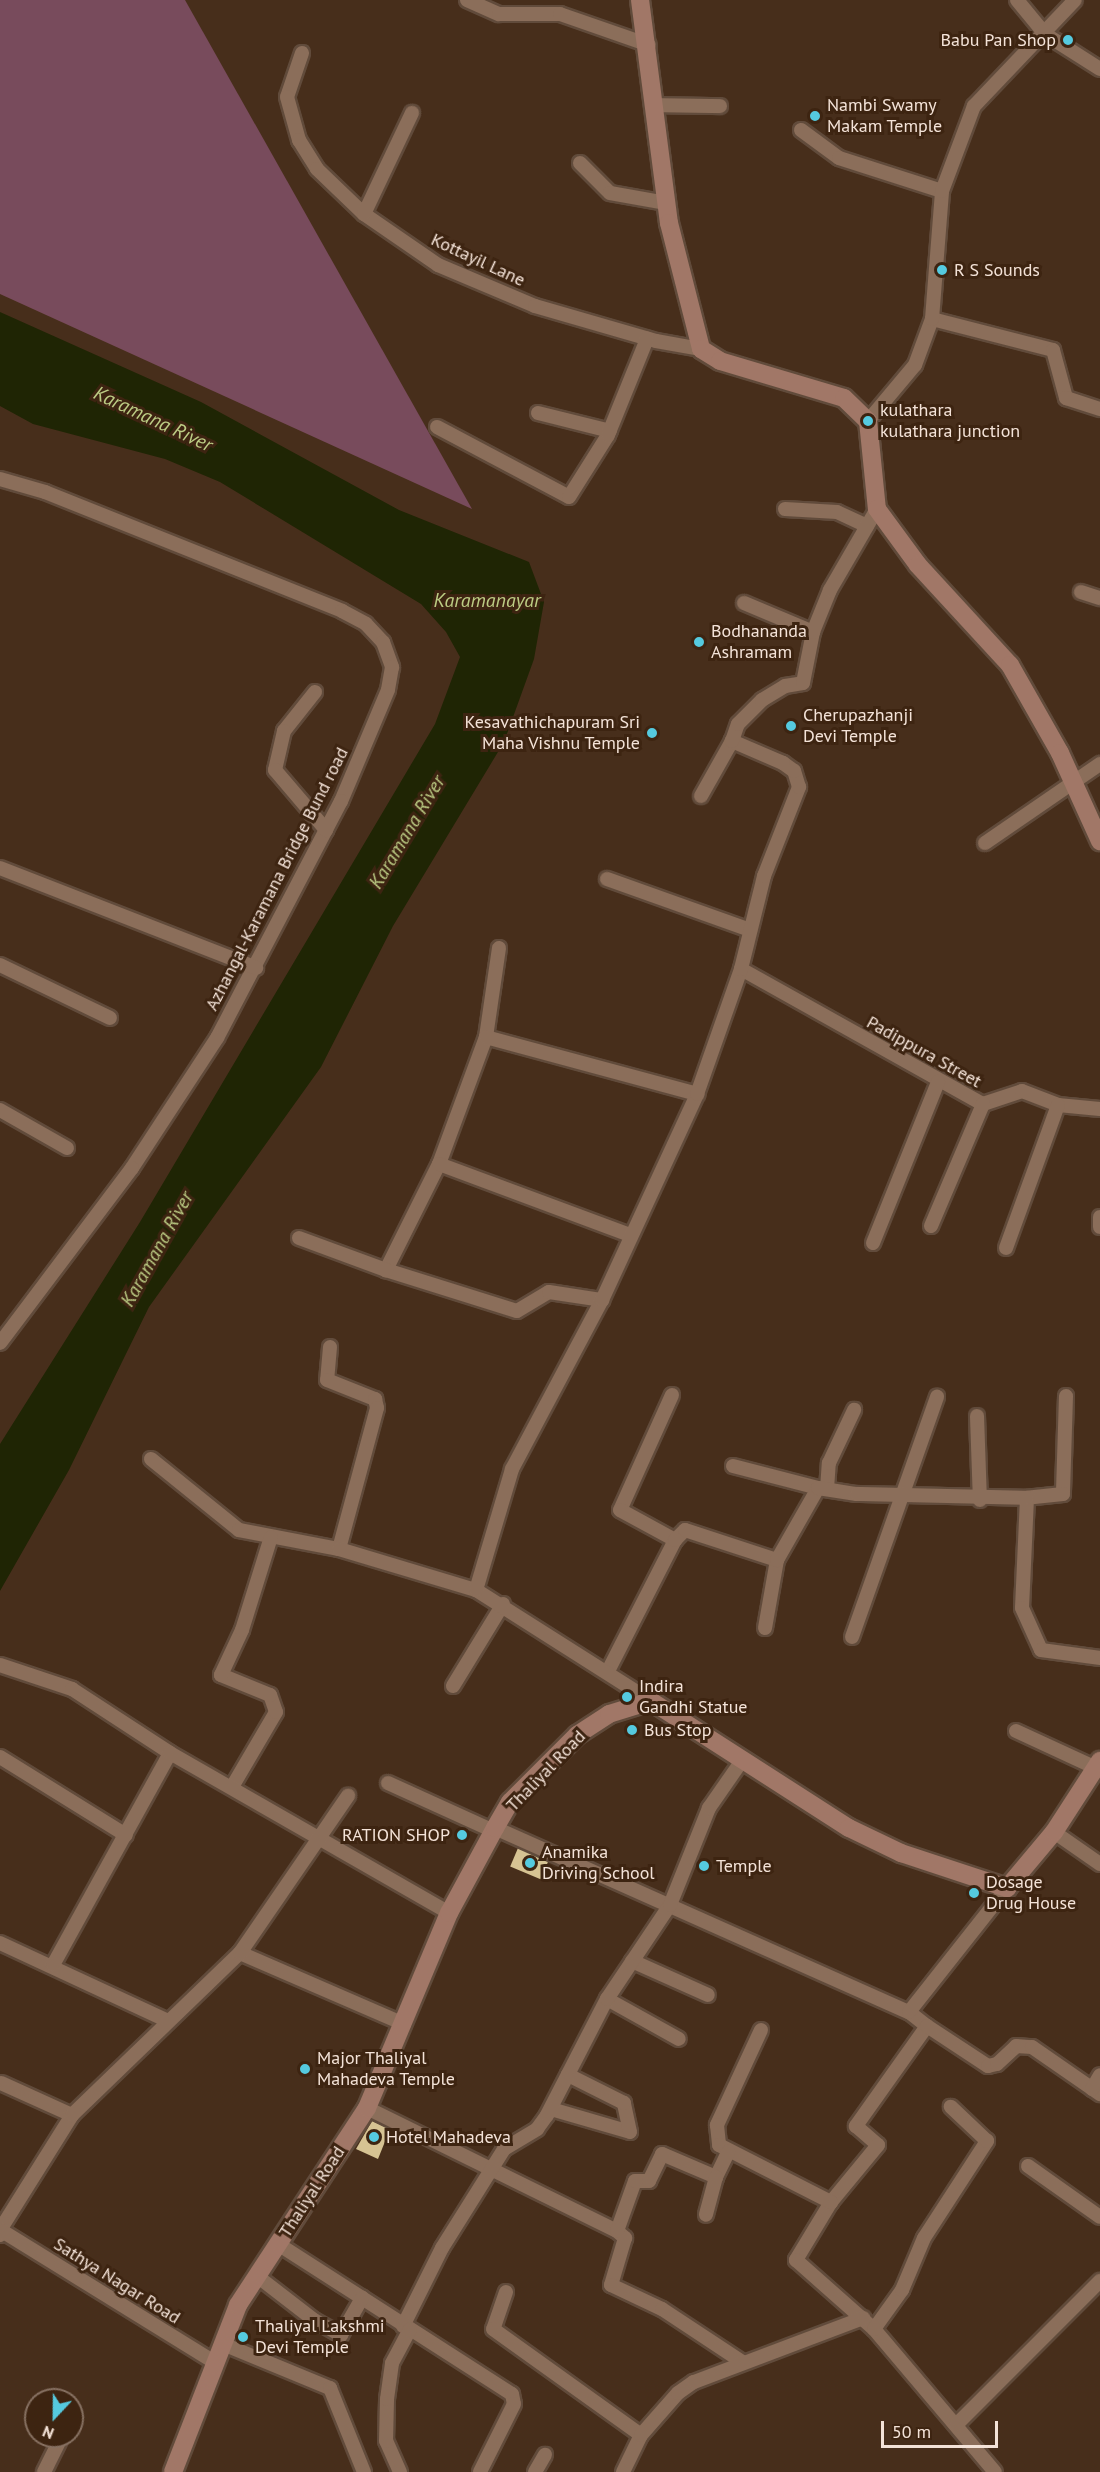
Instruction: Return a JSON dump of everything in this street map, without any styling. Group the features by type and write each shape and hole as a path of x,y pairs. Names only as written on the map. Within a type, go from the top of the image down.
{"street":[{"path":"467,0 499,14 560,14 649,45"},
{"path":"640,0 649,45 666,203 700,349 720,361 844,398 868,421 877,509 918,565 1010,665 1072,780 1100,841"},
{"path":"1017,0 1045,34 1100,69"},
{"path":"868,421 915,365 932,319 942,191 974,106 1075,0"},
{"name":"Kottayil Lane","path":"302,53 287,96 299,140 317,169 364,214 438,265 535,306 647,339 700,349"},
{"path":"655,105 720,106"},
{"path":"364,214 412,113"},
{"path":"801,130 839,158 942,191"},
{"path":"580,163 610,194 666,203"},
{"path":"932,319 1053,350 1066,398 1100,409"},
{"path":"437,427 569,497 610,431 647,339"},
{"path":"538,413 610,431"},
{"name":"Azhangal-Karamana Bridge Bund road","path":"0,479 256,574 366,624 383,642 392,667 388,690 326,830 256,968 217,1038 132,1168 2,1336"},
{"path":"785,509 837,512 867,526"},
{"path":"701,796 732,741 738,724 762,700 785,686 803,683 813,632 830,590 877,509"},
{"path":"1081,592 1100,598"},
{"path":"744,603 813,632"},
{"path":"315,693 284,730 275,770 326,830"},
{"path":"476,1590 512,1469 602,1300 697,1094 741,969 764,876 799,787 794,771 783,763 732,741"},
{"path":"985,843 1072,780 1100,764"},
{"path":"0,868 256,968"},
{"path":"607,879 750,930"},
{"path":"386,1270 439,1164 486,1037 498,948"},
{"path":"0,965 110,1018"},
{"name":"Padippura Street","path":"741,969 938,1082 982,1104 1022,1091 1058,1105 1100,1108"},
{"path":"486,1037 697,1094"},
{"path":"873,1243 938,1082"},
{"path":"931,1226 982,1104"},
{"path":"1006,1248 1058,1105"},
{"path":"0,1110 67,1148"},
{"path":"439,1164 630,1235"},
{"path":"1100,1217 1100,1227"},
{"path":"299,1238 386,1270 517,1311 549,1292 602,1300"},
{"path":"330,1347 327,1380 375,1399 377,1408 339,1549"},
{"path":"672,1395 620,1510 675,1540"},
{"path":"733,1466 823,1489 980,1500 1063,1494 1066,1396"},
{"path":"852,1637 937,1397"},
{"path":"765,1628 777,1560 823,1489 829,1463 854,1410"},
{"path":"977,1416 980,1500"},
{"path":"151,1458 239,1530 339,1549 476,1590 503,1604 849,1828 901,1853 1007,1888"},
{"path":"1027,1498 1022,1608 1034,1642 1041,1650 1060,1656 1100,1658"},
{"path":"608,1671 675,1540 685,1530 696,1531 777,1560"},
{"path":"232,1788 276,1712 270,1695 221,1675 242,1630 271,1537"},
{"path":"453,1686 503,1604"},
{"path":"0,1665 72,1689 170,1753 449,1913"},
{"name":"Thaliyal Road","path":"173,2472 238,2305 367,2108 449,1913 510,1802 577,1735 609,1714 651,1701"},
{"path":"909,2012 1054,1832 1098,1765 1016,1731"},
{"path":"53,1965 170,1753"},
{"path":"0,1757 126,1835"},
{"path":"400,2472 386,2441 387,2399 392,2363 442,2248 504,2149 537,2129 551,2109 607,1999 670,1905 709,1809 742,1759"},
{"path":"388,1783 670,1905 790,1963 909,2012 988,2066 1016,2046 1032,2047 1096,2092 1100,2075"},
{"path":"1,2232 72,2115 240,1953 348,1796"},
{"path":"1054,1832 1100,1864"},
{"path":"0,1943 53,1965 168,2021"},
{"path":"240,1953 404,2024"},
{"path":"632,1961 708,1995"},
{"path":"607,1999 679,2039"},
{"path":"927,2026 856,2126 878,2145 831,2202 796,2260 874,2329 995,2472"},
{"path":"761,2030 717,2125 719,2145 728,2152 831,2202"},
{"path":"551,2109 630,2132 624,2103 568,2075"},
{"path":"1,2082 72,2115"},
{"path":"874,2329 902,2290 924,2238 987,2141 951,2107"},
{"path":"367,2108 492,2167 618,2231 625,2238 611,2285 662,2309 741,2361"},
{"path":"706,2215 716,2178 728,2152"},
{"path":"618,2231 635,2181 649,2181 662,2154 716,2178"},
{"path":"1028,2166 1100,2217"},
{"name":"Sathya Nagar Road","path":"1,2232 216,2363"},
{"path":"278,2244 512,2394 514,2404 481,2472"},
{"path":"257,2276 314,2320 340,2335 362,2298"},
{"path":"956,2425 1100,2281"},
{"path":"506,2292 492,2329 641,2435"},
{"path":"623,2472 641,2435 678,2393 741,2361 863,2318"},
{"path":"223,2344 330,2388 364,2472"},
{"path":"44,2472 56,2448"},
{"path":"535,2472 545,2455"}],"shaded area":[{"path":"0,0 185,0 472,509 0,294"}],"water":[{"name":"Karamanayar","path":"0,312 201,402 399,510 529,562 544,602 534,659 504,742 393,926 321,1067 149,1307 69,1470 0,1591 0,1444 140,1222 435,724 460,657 446,632 421,604 220,482 165,459 33,424 0,406"}],"building":[{"name":"Anamika Driving School","path":"518,1848 548,1861 541,1879 510,1866"},
{"name":"Hotel Mahadeva","path":"372,2121 390,2129 378,2159 356,2149"}],"place":[{"name":"Babu Pan Shop","path":"1068,40"},
{"name":"Nambi Swamy Makam Temple","path":"815,116"},
{"name":"R S Sounds","path":"942,270"},
{"name":"kulathara kulathara junction","path":"868,421"},
{"name":"Bodhananda Ashramam","path":"699,642"},
{"name":"Cherupazhanji Devi Temple","path":"791,726"},
{"name":"Kesavathichapuram Sri Maha Vishnu Temple","path":"652,733"},
{"name":"Indira Gandhi Statue","path":"627,1697"},
{"name":"Bus Stop","path":"632,1730"},
{"name":"RATION SHOP","path":"462,1835"},
{"name":"Anamika Driving School","path":"530,1863"},
{"name":"Temple","path":"704,1866"},
{"name":"Dosage Drug House","path":"974,1893"},
{"name":"Major Thaliyal Mahadeva Temple","path":"305,2069"},
{"name":"Hotel Mahadeva","path":"374,2137"},
{"name":"Thaliyal Lakshmi Devi Temple","path":"243,2337"}],"water label":[{"name":"Karamana River","path":"153,419"},
{"name":"Karamana River","path":"407,832"},
{"name":"Karamana River","path":"157,1249"}]}
